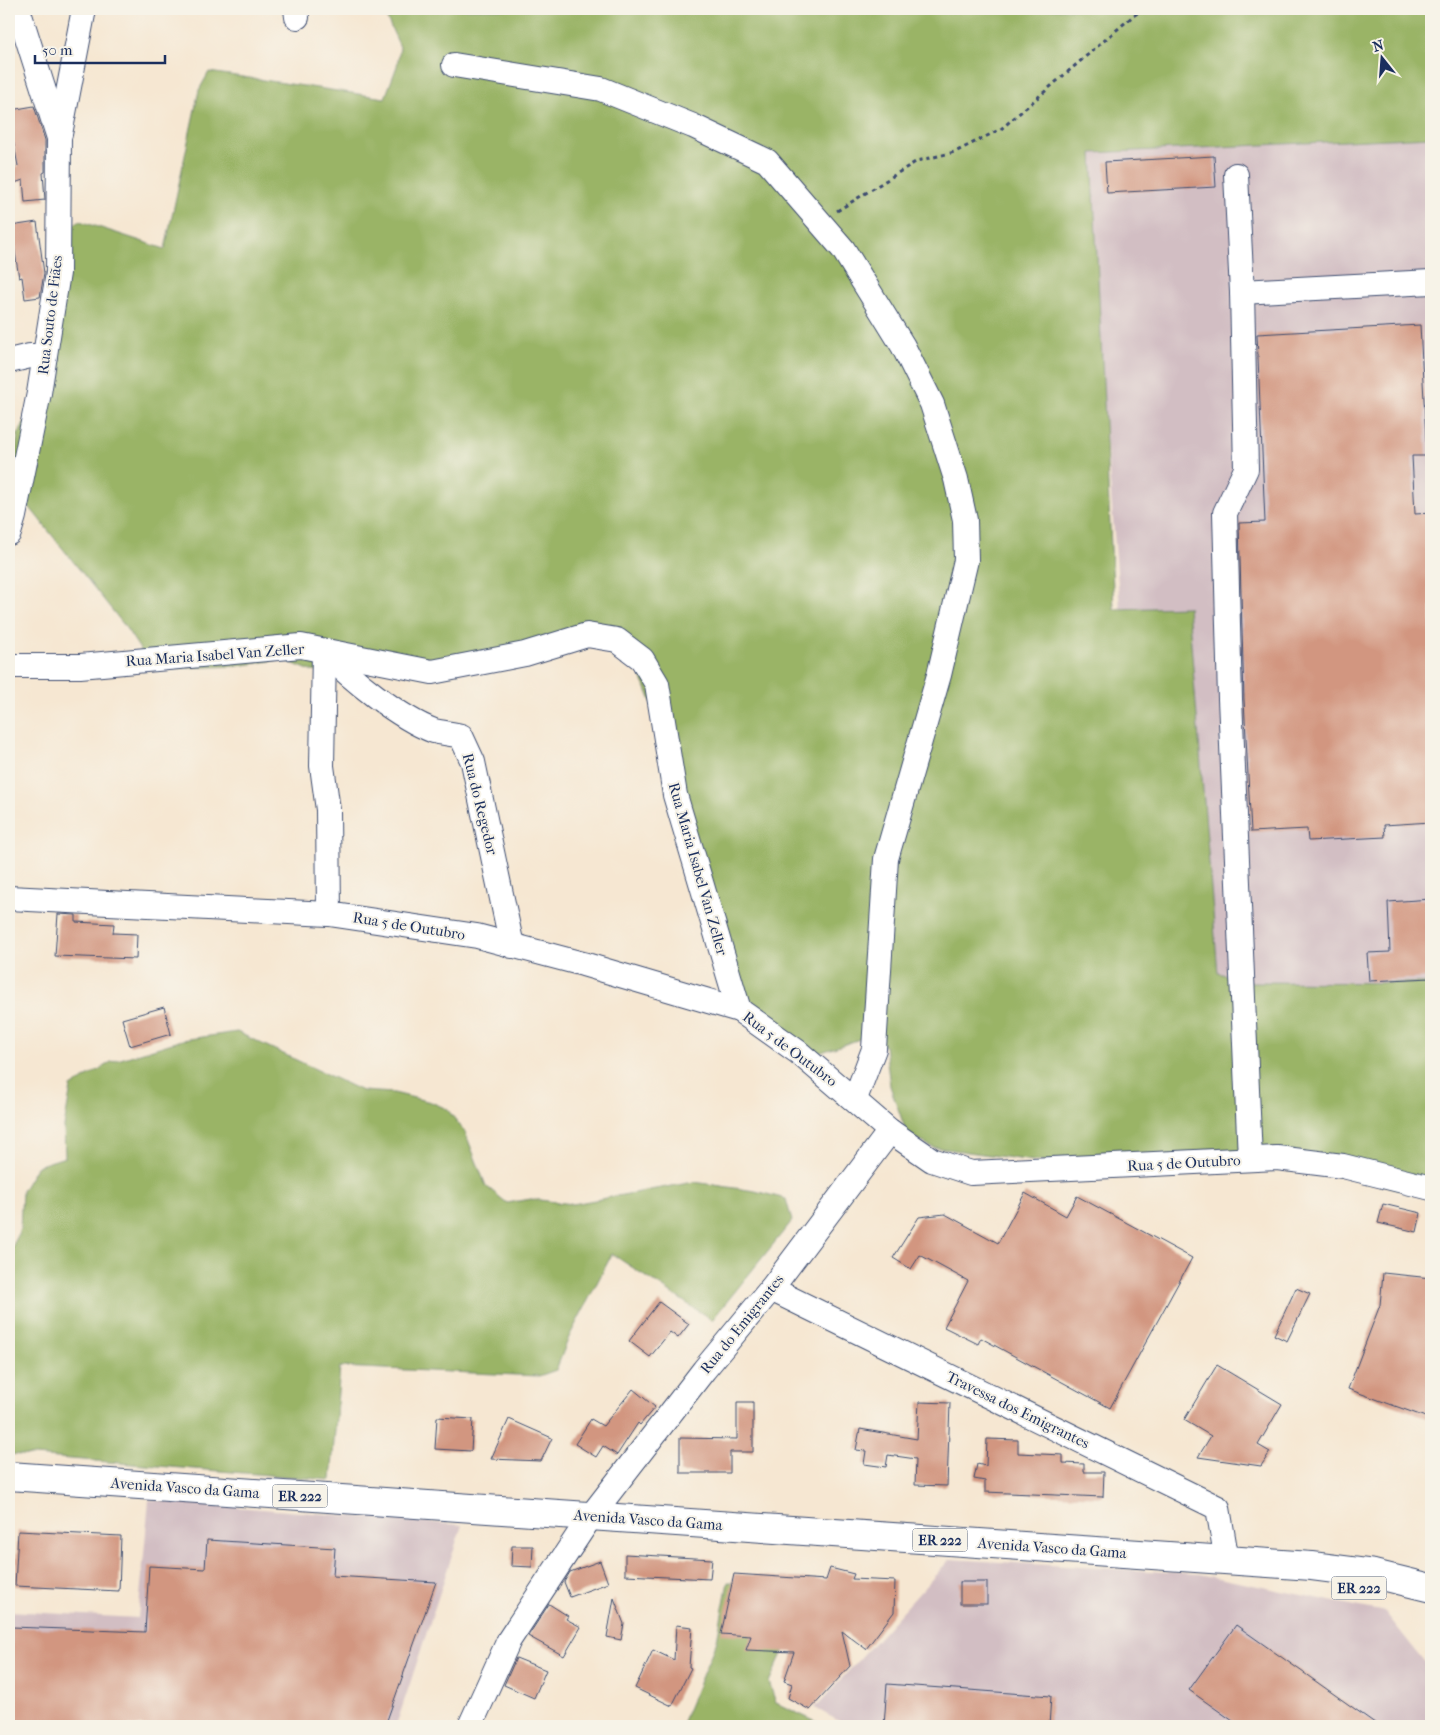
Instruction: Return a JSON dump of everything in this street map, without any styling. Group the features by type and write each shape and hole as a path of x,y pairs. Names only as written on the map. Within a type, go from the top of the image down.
{"main road":[{"name":"Avenida Vasco da Gama","path":"9,1476 1227,1561 1374,1574 1431,1588"},
{"name":"Avenida Vasco da Gama","path":"1288,1566 1334,1582 1431,1606"},
{"path":"1374,1574 1431,1578"}],"street":[{"name":"Rua Souto de Fiães","path":"9,533 14,516 45,356 58,272 59,138 18,9"},
{"path":"59,138 84,9"},
{"path":"454,65 601,89 693,126 766,161 843,249 898,338 932,404 956,479 966,530 966,560 944,656 886,859 874,1049 855,1099"},
{"path":"1236,175 1242,292 1246,469 1224,513 1230,708 1250,1159"},
{"path":"1242,292 1431,282"},
{"path":"9,361 30,356 45,356"},
{"name":"Rua Maria Isabel Van Zeller","path":"9,666 80,666 301,646 432,672 525,654 587,635 617,640 642,659 657,684 675,795 739,1010"},
{"path":"324,651 322,766 328,810 329,914"},
{"name":"Rua do Regedor","path":"324,651 350,678 399,711 434,730 461,736 473,762 512,946"},
{"name":"Rua 5 de Outubro","path":"9,898 329,914 477,936 739,1010 798,1052 890,1131 932,1160 971,1173 1277,1158 1343,1166 1431,1188"},
{"name":"Rua do Emigrantes","path":"470,1726 509,1640 592,1516 704,1370 771,1290 890,1131"},
{"name":"Travessa dos Emigrantes","path":"771,1290 1218,1508 1227,1561"}],"path":[{"path":"822,224 838,210 916,161 955,152 1002,129 1133,16 1144,9"}],"shaded area":[{"path":"1431,98 1431,1034 1202,1059 1180,611 1120,608 1093,268 1089,126"},
{"path":"149,1500 462,1525 396,1726 9,1726 9,1611 138,1618"},
{"path":"950,1559 1199,1574 1385,1612 1431,1670 1431,1726 848,1726 815,1708"}],"green space":[{"path":"380,9 1431,9 1431,137 1092,153 1114,609 1188,607 1218,973 1251,982 1431,983 1431,1197 1302,1165 1033,1161 932,1147 907,1134 890,1086 885,1046 866,1037 810,1056 749,998 714,947 662,729 634,658 596,638 448,662 343,674 311,671 282,659 238,666 153,669 124,625 19,494 14,463 18,435 31,408 60,230 80,221 165,249 199,90 209,72 385,98 397,66 400,47 384,12"},
{"path":"237,1032 362,1091 394,1093 431,1102 447,1109 465,1132 486,1186 507,1203 531,1199 573,1204 694,1182 755,1191 786,1199 792,1221 712,1320 612,1254 569,1337 556,1370 539,1376 340,1367 331,1480 9,1454 9,1255 20,1229 22,1191 37,1166 65,1157 64,1127 71,1087 111,1062 182,1040"},
{"path":"728,1582 814,1585 769,1682 776,1703 825,1726 681,1726 717,1640"}],"building":[{"path":"34,106 45,140 45,172 43,173 45,200 25,202 23,180 9,185 9,169 18,166 10,124 14,124 11,110"},
{"path":"1214,156 1216,187 1107,193 1105,162"},
{"path":"37,222 44,273 40,297 25,299 22,277 19,278 11,226"},
{"path":"1420,325 1427,456 1412,456 1415,514 1431,513 1431,822 1384,825 1385,837 1308,841 1307,829 1251,832 1244,699 1239,523 1265,522 1257,334"},
{"path":"1431,899 1431,978 1369,981 1367,953 1390,952 1388,902"},
{"path":"58,914 76,915 76,922 114,924 113,933 137,934 136,959 55,956"},
{"path":"164,1007 171,1034 130,1046 122,1019"},
{"path":"1025,1193 1066,1216 1077,1196 1192,1258 1110,1408 981,1338 978,1344 944,1327 968,1281 920,1255 911,1269 893,1258 919,1217 945,1214 998,1243"},
{"path":"1383,1204 1421,1213 1417,1232 1378,1223"},
{"path":"1383,1273 1431,1278 1431,1419 1348,1389 1380,1305"},
{"path":"1296,1288 1310,1294 1287,1341 1274,1335"},
{"path":"659,1302 689,1324 678,1338 670,1332 650,1357 629,1341"},
{"path":"1217,1365 1282,1404 1258,1445 1270,1452 1261,1466 1198,1457 1211,1436 1184,1420"},
{"path":"633,1389 655,1407 640,1425 638,1423 617,1455 603,1446 596,1457 575,1444 591,1419 603,1426"},
{"path":"737,1402 753,1402 753,1452 730,1452 730,1473 680,1473 680,1438 737,1439"},
{"path":"919,1402 950,1403 947,1486 915,1485 916,1459 888,1455 886,1467 864,1464 866,1451 856,1450 860,1429 917,1439"},
{"path":"437,1417 473,1419 471,1451 435,1449"},
{"path":"509,1419 552,1438 541,1461 491,1459"},
{"path":"987,1439 1018,1440 1018,1453 1063,1455 1063,1463 1084,1464 1084,1472 1104,1472 1103,1497 985,1492 985,1481 974,1479 977,1464 986,1466"},
{"path":"18,1531 121,1536 119,1591 15,1586"},
{"path":"207,1540 335,1548 333,1576 436,1582 385,1726 9,1726 12,1627 145,1632 149,1566 205,1569"},
{"path":"512,1546 533,1546 532,1567 511,1566"},
{"path":"625,1554 712,1559 710,1579 625,1575"},
{"path":"600,1561 608,1583 570,1597 564,1582 570,1572"},
{"path":"830,1568 854,1574 852,1579 895,1581 894,1612 866,1649 842,1631 850,1666 810,1710 788,1698 792,1684 784,1681 794,1652 746,1650 751,1636 721,1634 734,1574 826,1580"},
{"path":"960,1582 987,1582 987,1604 960,1604"},
{"path":"614,1598 624,1624 621,1640 607,1637"},
{"path":"549,1604 568,1616 566,1619 581,1627 564,1656 528,1636"},
{"path":"676,1625 692,1627 689,1667 691,1668 672,1706 635,1688 653,1650 674,1660"},
{"path":"1236,1625 1379,1726 1240,1726 1189,1690"},
{"path":"516,1658 546,1670 534,1698 504,1685"},
{"path":"887,1684 1051,1696 1049,1726 884,1726"}]}
